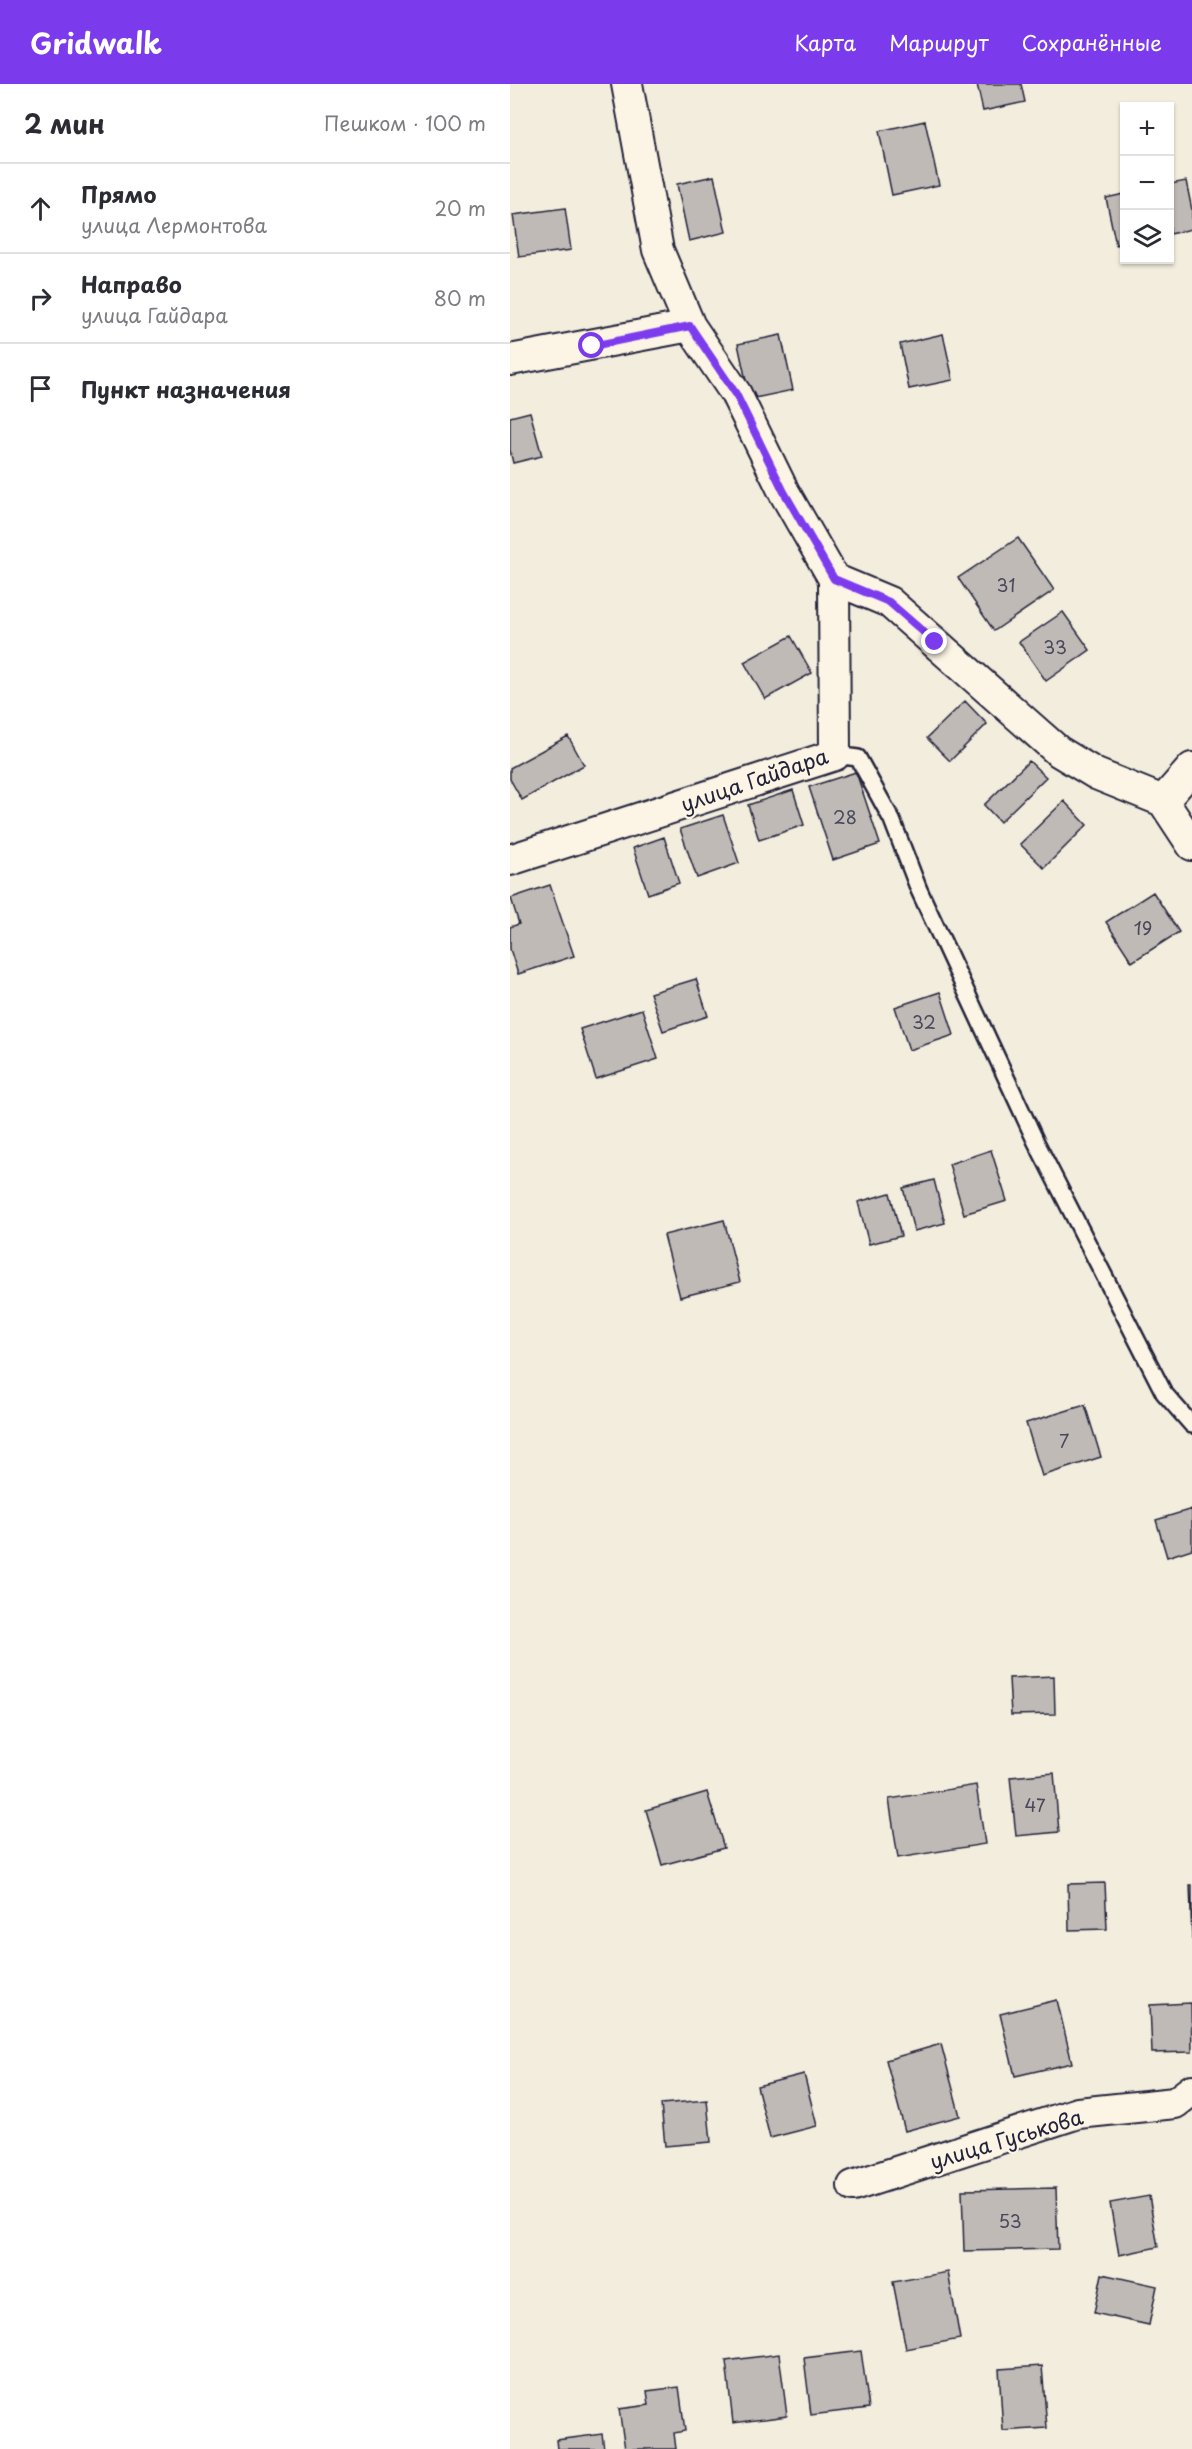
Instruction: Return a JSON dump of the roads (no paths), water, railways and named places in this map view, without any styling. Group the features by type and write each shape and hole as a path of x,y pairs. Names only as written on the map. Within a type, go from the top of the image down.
{"street":[{"name":"улица Гайдара","path":"510,860 836,755 834,579 784,492 736,394 690,326 658,250 627,84"},
{"path":"510,360 690,326"},
{"path":"834,579 889,602 1058,751 1096,774 1163,801 1192,845"},
{"path":"1163,801 1192,768"},
{"name":"улица Гуськова","path":"854,2186 1078,2113 1175,2103 1192,2090"}],"lane":[{"path":"836,755 858,758 892,820 919,890 1036,1142 1164,1393 1192,1425"}]}
